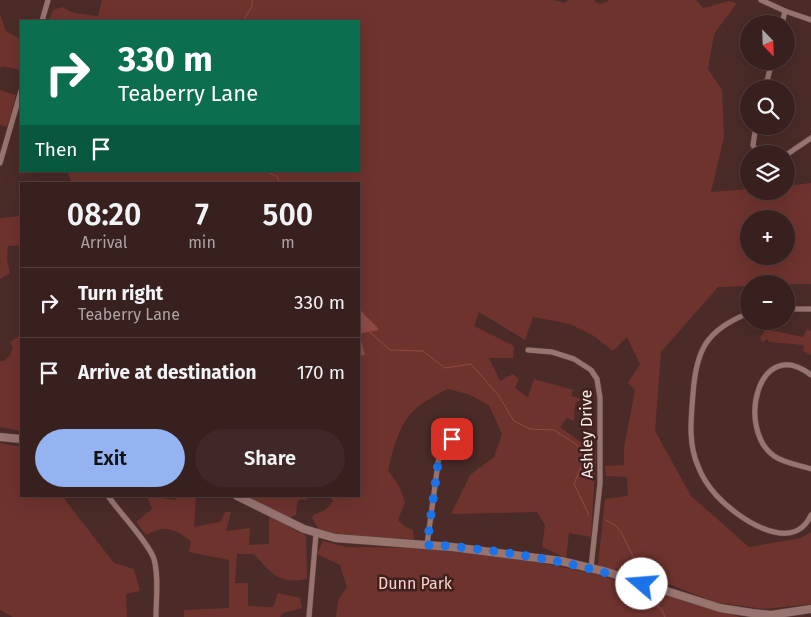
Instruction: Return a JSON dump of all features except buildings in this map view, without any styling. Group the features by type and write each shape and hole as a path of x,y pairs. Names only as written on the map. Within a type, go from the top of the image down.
{"street":[{"path":"42,20 48,0"},
{"path":"761,0 811,20"},
{"path":"784,15 785,11"},
{"path":"0,163 20,94"},
{"path":"795,149 811,138"},
{"path":"795,309 811,309"},
{"path":"740,317 712,336 703,347 698,360 694,373 690,430 694,456 706,482 722,501 734,512 766,530 779,534 795,531 806,524 811,515"},
{"name":"Ashley Drive","path":"528,350 552,352 574,359 591,370 597,379 600,398 600,483 591,568"},
{"path":"811,375 793,365 785,365 772,370 765,376 760,385 756,412 759,435 770,452 778,458 811,469"},
{"path":"0,437 20,440"},
{"path":"427,545 439,456 444,447 455,438"},
{"path":"109,497 152,555 155,566 156,617"},
{"path":"239,497 316,534 348,540 427,545 534,556 591,568 720,608 754,614 771,615 811,609"},
{"path":"308,617 316,534"}],"green space":[{"path":"102,0 553,0 565,3 568,0 595,0 595,2 601,4 610,0 696,0 703,8 729,1 737,3 714,34 708,69 722,90 724,137 711,192 740,190 740,200 795,200 795,185 811,183 811,284 795,284 795,275 740,275 740,286 718,287 661,352 655,431 691,496 749,547 801,538 811,532 811,604 764,609 714,602 674,586 598,566 605,499 628,496 627,477 606,476 605,466 624,465 624,448 635,390 628,383 640,364 627,337 613,351 594,336 570,324 533,317 525,340 479,312 474,326 514,346 513,358 489,358 500,381 513,374 519,379 515,388 528,397 534,379 573,390 571,396 582,399 575,403 574,421 567,418 560,427 596,453 591,537 569,533 566,558 542,547 545,525 537,512 451,514 470,475 494,457 502,434 489,405 468,394 447,389 422,404 409,416 398,435 388,470 399,486 405,502 398,520 405,527 413,530 414,539 368,538 321,533 312,518 313,515 329,507 333,501 331,497 360,497 360,182 71,182 67,172 360,172 360,20 49,20 53,10 62,7 74,13 98,16"},
{"path":"0,15 6,31 20,38 20,70 1,66 0,69"},
{"path":"0,90 16,95 7,127 0,125"},
{"path":"20,216 20,245 8,246 7,260 10,273 0,279 0,218"},
{"path":"807,329 811,331 811,355 803,351 804,345 769,342 767,339 762,343 760,337 765,331 774,331 803,337"},
{"path":"20,334 20,431 0,427 0,361 4,361 10,355 13,348 10,342"},
{"path":"0,443 20,447 20,497 63,497 114,563 134,569 140,591 126,594 127,617 13,617 0,610"},
{"path":"147,497 162,497 175,500 176,497 196,497 194,527 220,522 225,512 231,512 226,531 250,528 249,545 269,544 269,516 306,536 307,579 283,579 271,572 254,554 237,554 235,583 248,583 248,606 273,607 278,593 300,598 302,608 283,613 280,617 184,617 184,610 229,608 229,560 189,552 191,541 169,529 159,530 146,535 136,522 152,509"},
{"path":"247,497 308,497 306,500 300,499 297,503 296,515 287,519"},
{"name":"Dunn Park","path":"323,541 346,547 427,548 531,561 591,573 740,617 336,617 338,600 347,587 340,565 317,554"}],"shaded area":[{"path":"360,308 379,330 362,333 360,337"},
{"path":"360,337 365,355 360,356"}],"waterway":[{"path":"244,20 252,6 252,0"},
{"path":"268,172 278,177 279,182"},
{"path":"370,332 390,350 423,351 445,368 471,364 499,396 514,421 530,429 554,430 577,445 584,460 574,484 589,515"},
{"path":"606,520 616,526 621,532 644,581"},
{"path":"643,588 650,600 662,610 665,617"}],"route":[{"path":"452,439 447,443 439,456 427,545 534,556 592,568 642,584"}]}
